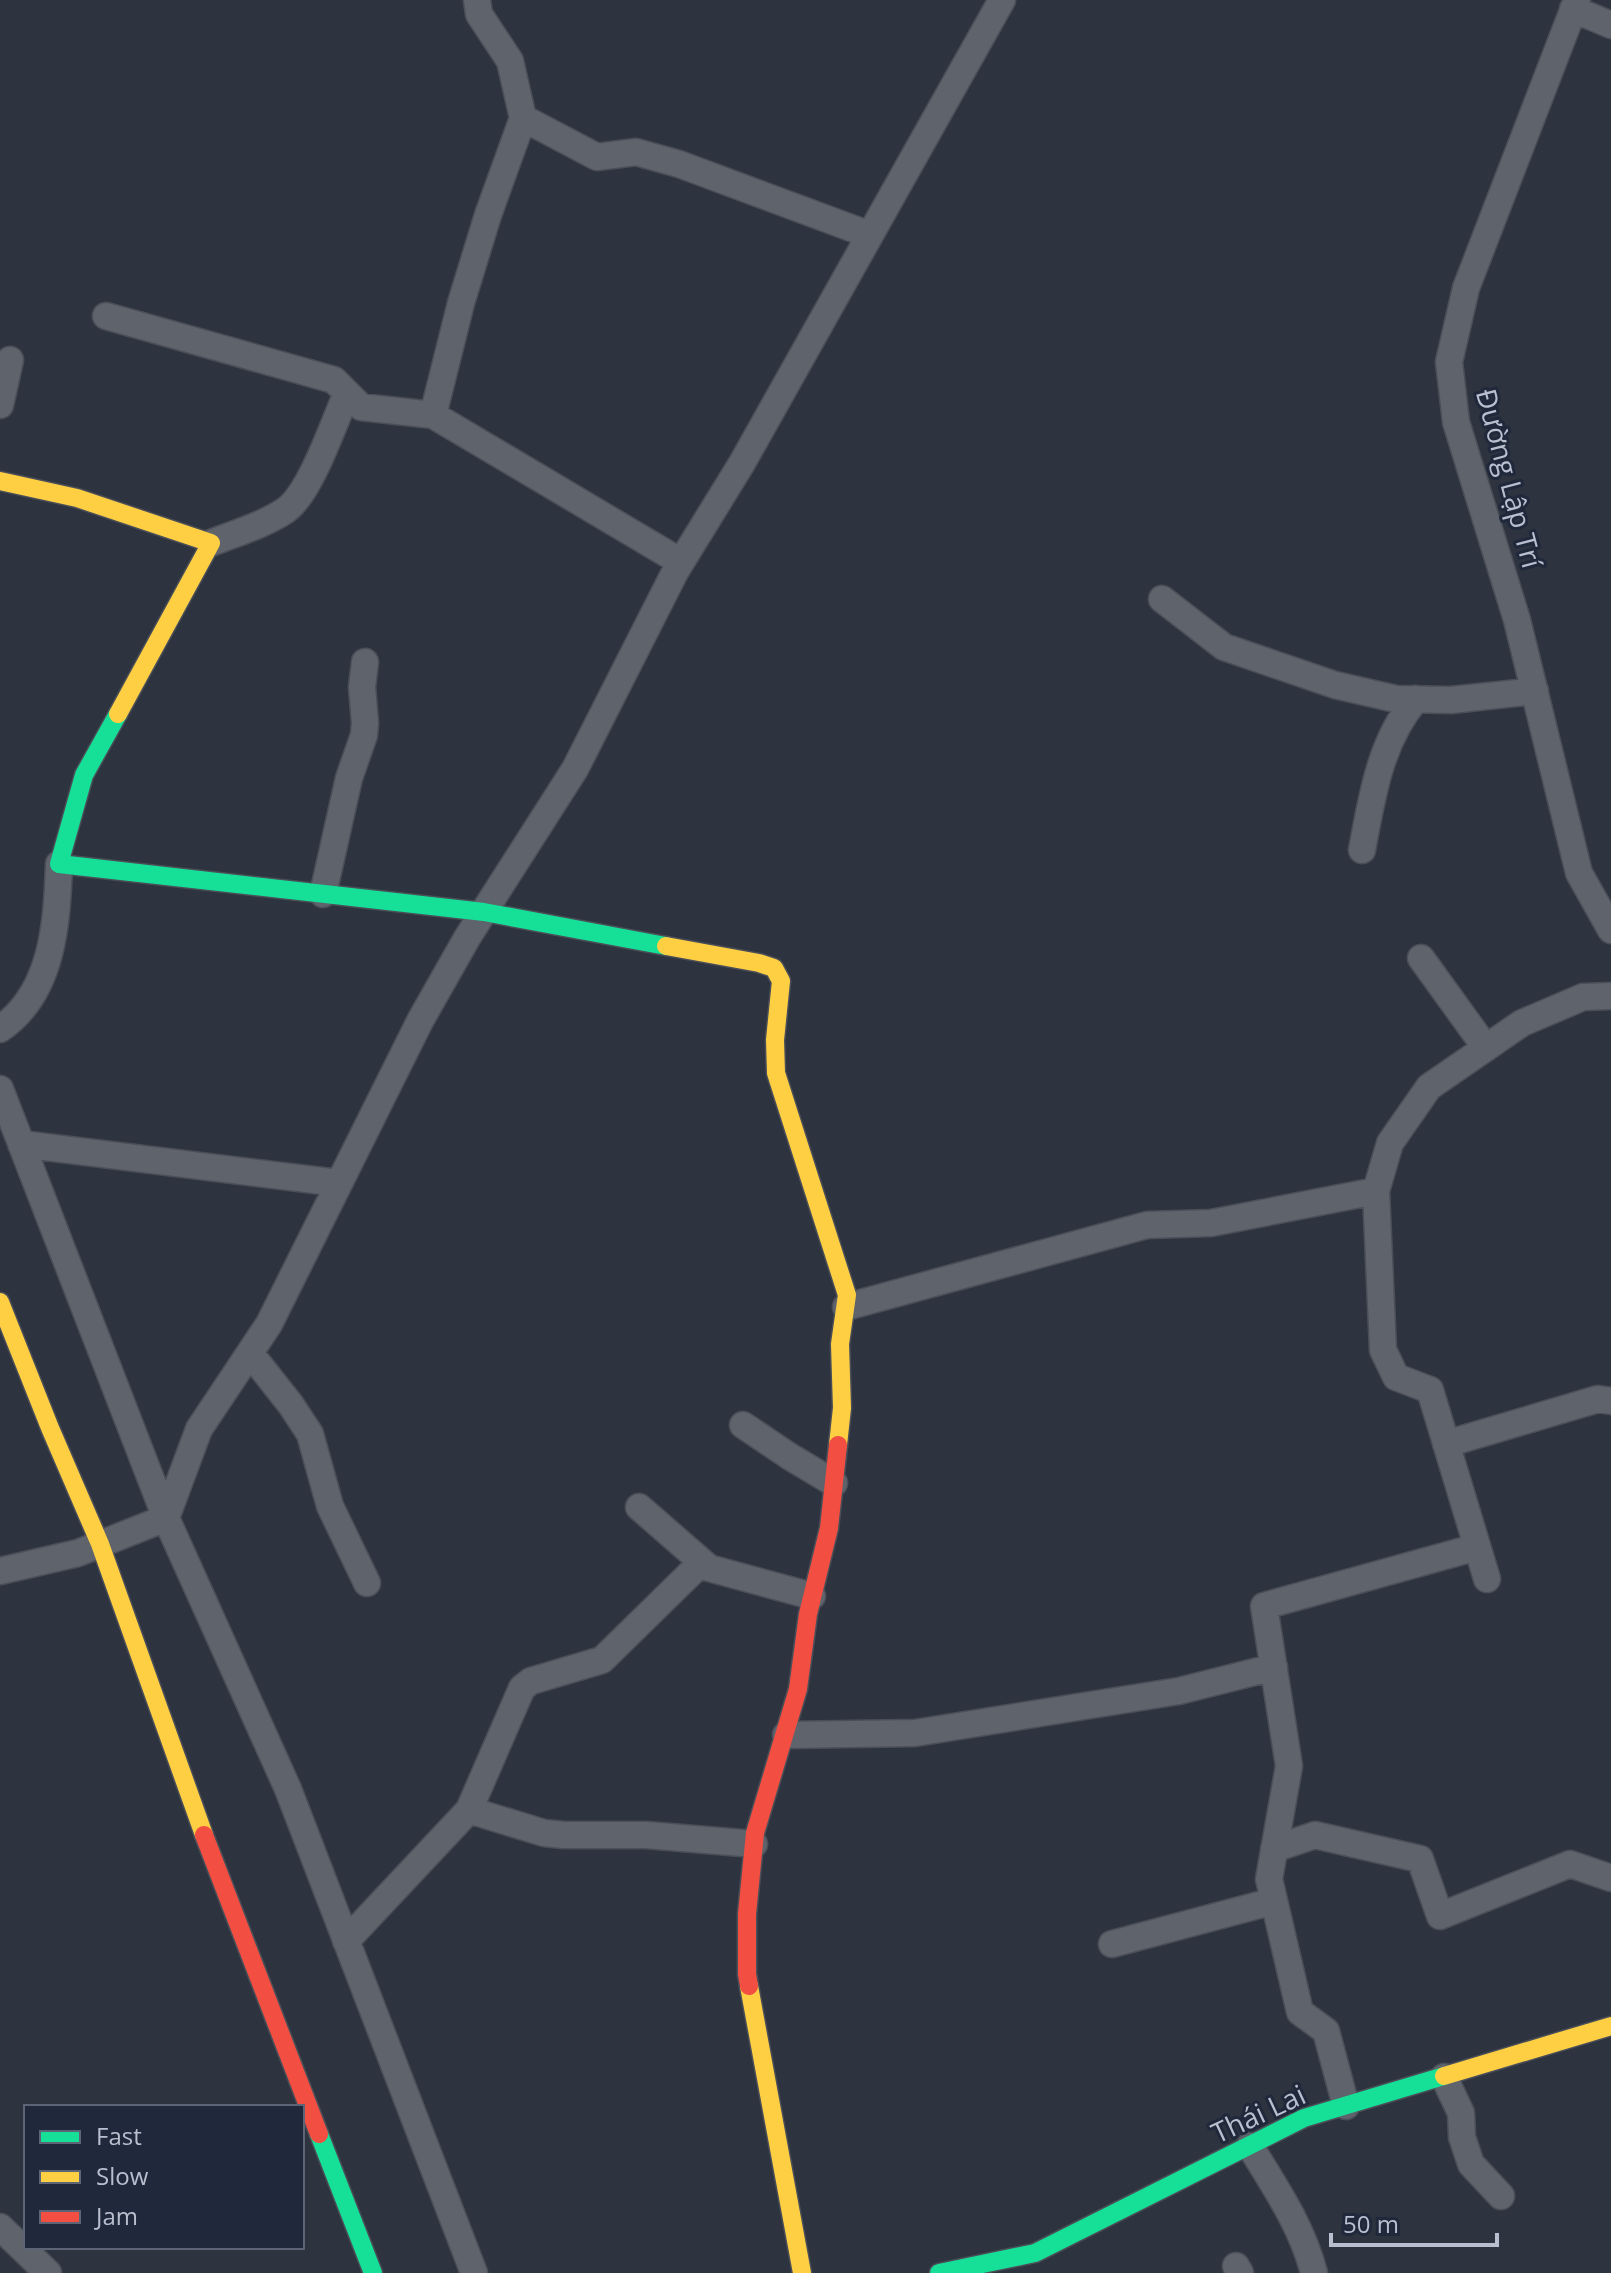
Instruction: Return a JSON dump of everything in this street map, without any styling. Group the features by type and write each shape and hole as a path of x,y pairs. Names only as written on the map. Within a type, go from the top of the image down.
{"street":[{"path":"433,415 465,288 523,118 510,61 479,14 477,0"},
{"path":"0,1571 78,1553 166,1518 199,1429 269,1324 420,1021 484,912 575,769 681,562 742,463 1002,0"},
{"path":"1575,5 1611,25"},
{"name":"Đường Lập Trí","path":"1575,5 1466,288 1449,362 1456,422 1517,620 1579,873 1611,930"},
{"path":"523,118 597,157 636,152 679,164 870,235"},
{"path":"106,316 334,380 361,407 433,415 681,562"},
{"path":"0,405 10,360"},
{"path":"0,1029 27,1006 44,972 56,910 59,864 84,775 211,543 267,521 289,508 306,488 347,393"},
{"path":"0,481 77,498 211,543"},
{"path":"1162,599 1224,647 1335,685 1396,699 1451,700 1535,691"},
{"path":"323,894 349,778 364,735 362,687 365,662"},
{"path":"1362,850 1375,783 1387,749 1416,699"},
{"path":"59,864 484,912 759,963 774,968 781,981 775,1040 776,1073 847,1295 840,1344 842,1408 829,1528 812,1596 798,1689 755,1833 747,1914 747,1974 802,2273"},
{"path":"1421,958 1486,1048"},
{"path":"1487,1579 1430,1390 1396,1377 1383,1350 1376,1191 1390,1143 1429,1087 1522,1023 1583,997 1611,996"},
{"path":"0,1089 166,1518 288,1789 474,2273"},
{"path":"21,1144 339,1183"},
{"path":"846,1307 1147,1225 1211,1223 1376,1191"},
{"path":"0,1302 100,1544 212,1857 373,2273"},
{"path":"250,1353 310,1434 330,1506 367,1583"},
{"path":"1446,1444 1598,1399 1611,1401"},
{"path":"743,1425 834,1483"},
{"path":"639,1507 701,1563 719,1573 812,1596"},
{"path":"1346,2106 1326,2031 1300,2012 1269,1879 1289,1766 1264,1606 1477,1547"},
{"path":"346,1941 469,1810 522,1688 531,1681 602,1660 701,1563"},
{"path":"786,1735 915,1733 1179,1691 1274,1667"},
{"path":"469,1810 544,1833 646,1835 754,1844"},
{"path":"1274,1849 1315,1835 1420,1859 1440,1916 1570,1864 1611,1878"},
{"path":"1112,1944 1274,1901"},
{"name":"Thái Lai","path":"939,2273 1035,2253 1304,2118 1611,2026"},
{"path":"1444,2077 1461,2113 1462,2137 1471,2164 1501,2196"},
{"path":"1250,2146 1300,2230 1314,2273"},
{"path":"0,2227 48,2273"}],"traffic: fast":[{"path":"118,714 84,775 59,864 484,912 666,946"},
{"path":"939,2273 1035,2253 1304,2118 1444,2076"},
{"path":"319,2134 373,2273"}],"traffic: slow":[{"path":"0,481 77,498 211,543 118,714"},
{"path":"666,946 759,963 774,968 781,981 775,1040 776,1073 847,1295 840,1344 842,1408 838,1445"},
{"path":"0,1302 100,1544 204,1835"},
{"path":"749,1986 802,2273"},
{"path":"1444,2076 1611,2026"}],"traffic: jam":[{"path":"749,1986 747,1914 755,1833 798,1689 808,1614 829,1528 838,1445"},
{"path":"204,1835 319,2134"}]}
